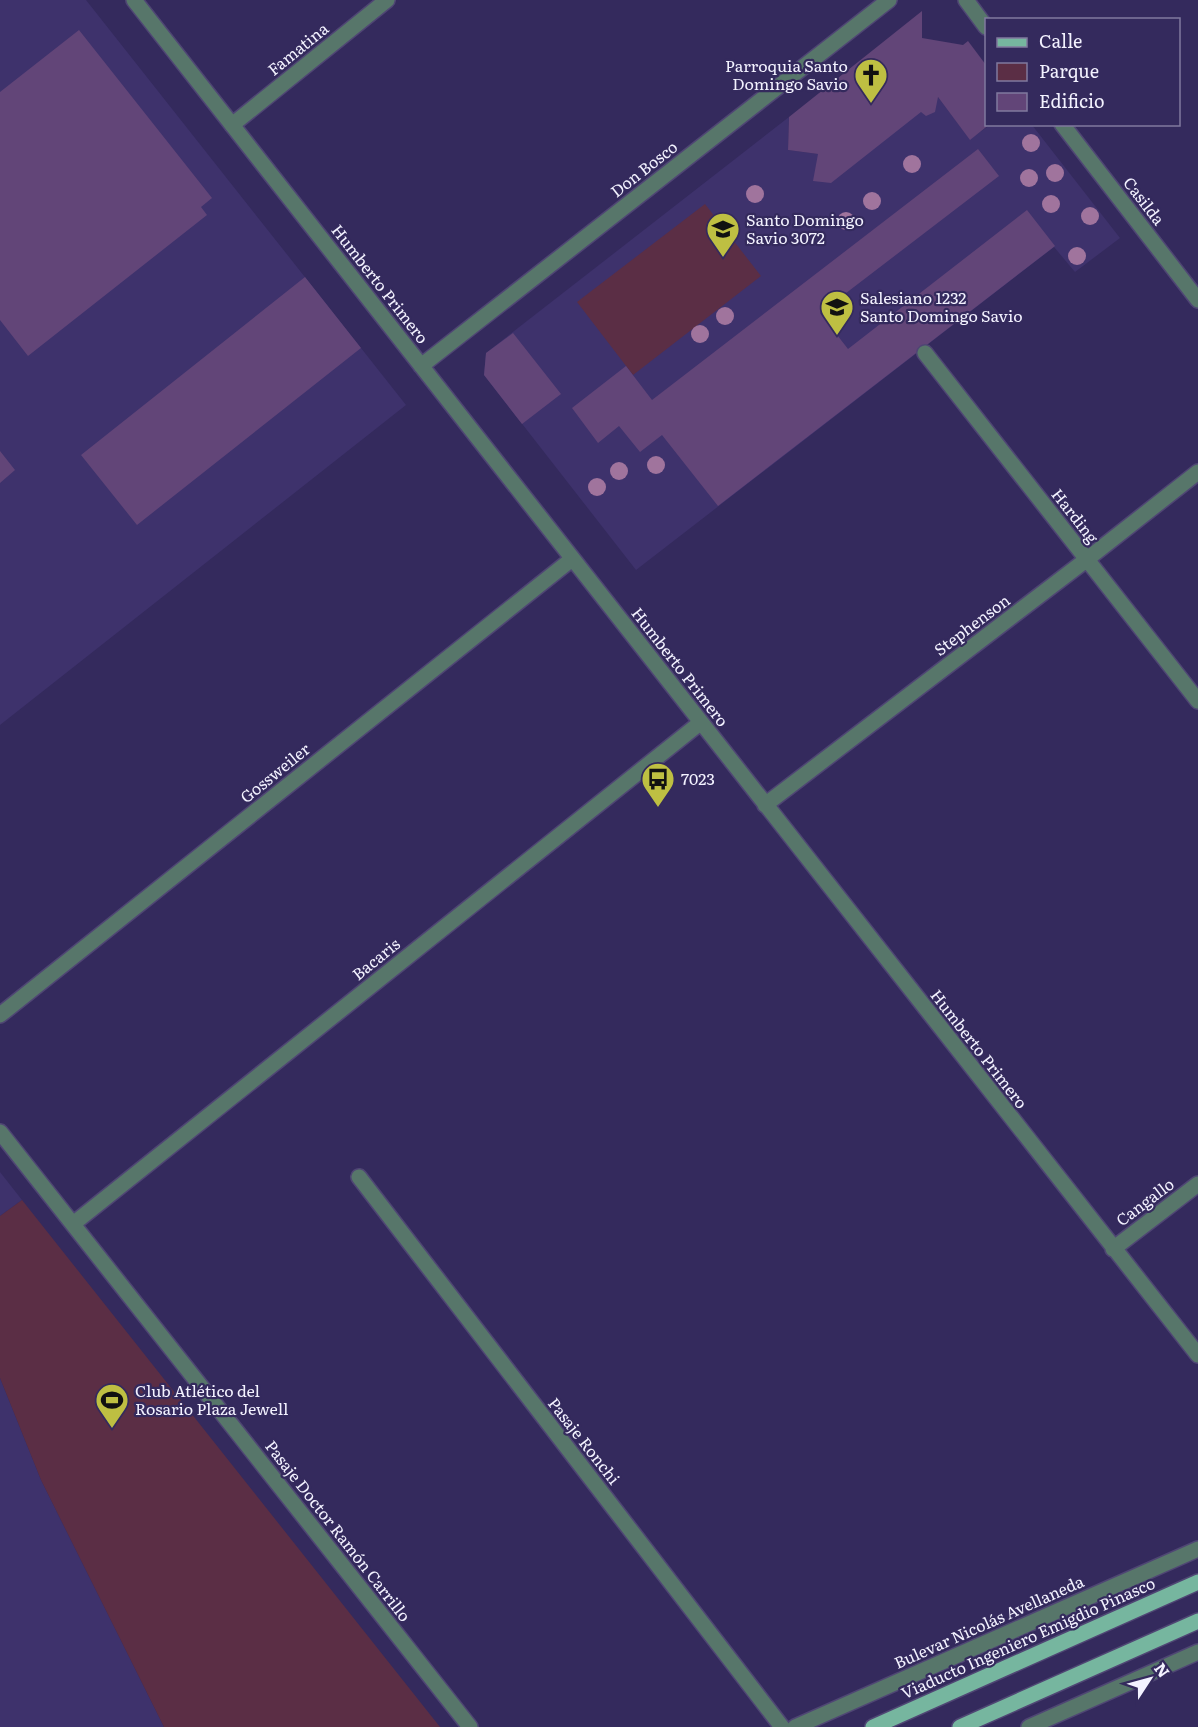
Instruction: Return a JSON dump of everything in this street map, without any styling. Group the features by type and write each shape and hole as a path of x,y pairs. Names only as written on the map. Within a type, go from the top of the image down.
{"main road":[{"name":"Viaducto Ingeniero Emigdio Pinasco","path":"873,1727 1198,1582"},
{"path":"960,1727 1198,1621"}],"street":[{"name":"Humberto Primero","path":"134,0 1198,1355"},
{"name":"Famatina","path":"232,125 387,0"},
{"name":"Don Bosco","path":"421,366 889,0"},
{"path":"966,0 985,24"},
{"name":"Casilda","path":"1064,126 1198,300"},
{"name":"Harding","path":"925,354 1198,701"},
{"name":"Stephenson","path":"765,805 1198,472"},
{"name":"Gossweiler","path":"0,1015 572,559"},
{"name":"Bacaris","path":"73,1224 700,723"},
{"name":"Pasaje Doctor Ramón Carrillo","path":"0,1132 470,1727"},
{"name":"Pasaje Ronchi","path":"359,1177 782,1727"},
{"name":"Cangallo","path":"1113,1249 1198,1184"},
{"name":"Bulevar Nicolás Avellaneda","path":"795,1727 1198,1549"},
{"path":"1029,1727 1198,1652"}],"shaded area":[{"path":"0,0 86,0 406,405 0,725"},
{"path":"938,97 970,139 989,126 1033,126 1120,238 1075,272 1054,247 636,570 484,375 486,353 789,117 788,150 818,154"},
{"path":"0,1172 22,1200 0,1216"},
{"path":"0,1378 41,1480 164,1727 0,1727"}],"green space":[{"path":"705,204 761,276 633,375 577,302"},
{"name":"Club Atlético del Rosario Plaza Jewell","path":"22,1200 440,1727 164,1727 41,1480 0,1378 0,1216"}],"building":[{"name":"Parroquia Santo Domingo Savio","path":"922,11 922,38 963,45 968,41 985,64 985,126 988,126 970,140 938,97 935,112 926,116 921,112 831,183 813,181 818,154 788,150 789,117"},
{"path":"79,30 212,198 201,207 207,215 28,356 0,320 0,92"},
{"path":"978,149 999,176 820,313 848,349 1027,210 1055,246 718,506 662,435 640,452 619,426 598,443 572,408 626,366 652,400"},
{"path":"305,277 361,348 137,525 81,455"},
{"path":"513,333 561,394 522,424 484,375 486,353"},
{"path":"0,451 15,470 0,483"}],"place":[{"name":"Parroquia Santo Domingo Savio","path":"871,104"},
{"name":"Santo Domingo Savio 3072","path":"723,258"},
{"name":"Salesiano 1232 Santo Domingo Savio","path":"837,336"},
{"name":"7023","path":"658,808"},
{"name":"Club Atlético del Rosario Plaza Jewell","path":"112,1429"}]}
